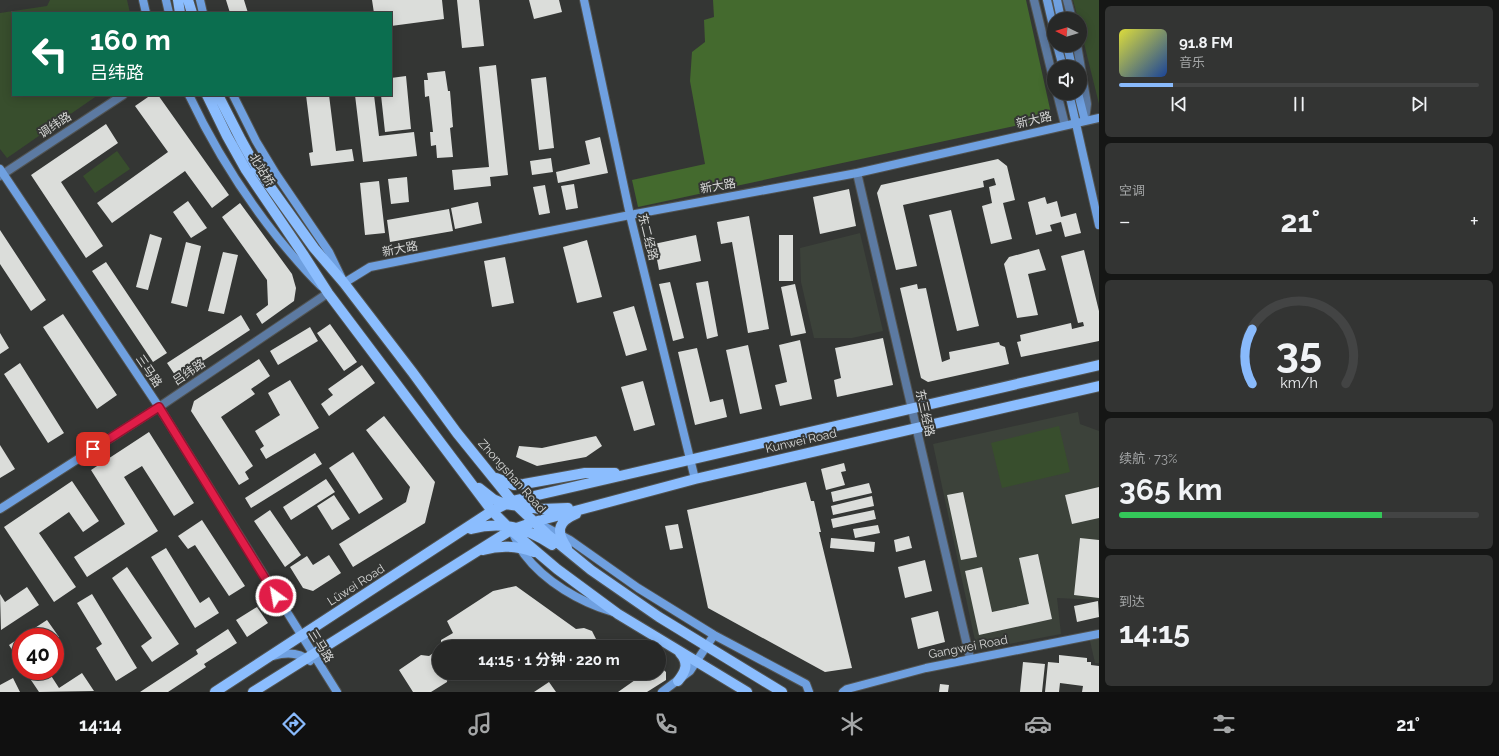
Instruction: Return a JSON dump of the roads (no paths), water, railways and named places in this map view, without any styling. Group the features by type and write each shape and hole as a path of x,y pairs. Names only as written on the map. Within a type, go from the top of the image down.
{"main road":[{"path":"178,0 180,12"},
{"path":"188,0 192,12"},
{"name":"北站桥","path":"207,96 246,170 328,293"},
{"name":"北站桥","path":"219,96 256,167 314,248"},
{"name":"Zhongshan Road","path":"314,248 344,283 512,504 591,570 659,617 782,692"},
{"path":"328,293 492,511 557,569 618,614 747,692"},
{"name":"Kunwei Road","path":"512,504 627,474 1099,365"},
{"name":"Kunwei Road","path":"511,528 695,479 1099,386"},
{"path":"462,472 485,494 512,504 541,509 588,507"},
{"path":"490,474 498,480 514,485 585,473 627,474"},
{"name":"Lüwei Road","path":"215,692 492,511 512,504"},
{"path":"576,559 566,548 559,534 562,523 566,519 588,507"},
{"path":"458,534 483,526 511,528 543,539 576,559"},
{"path":"253,692 474,553 511,528"},
{"path":"474,553 502,547 520,548 540,554"},
{"path":"678,651 685,659 686,665 678,681"}],"street":[{"path":"143,0 146,12"},
{"path":"166,0 169,12"},
{"path":"200,0 203,12"},
{"name":"东二经路","path":"584,0 630,215 695,479"},
{"path":"1034,0 1049,60"},
{"path":"1047,0 1050,12"},
{"path":"1057,0 1060,12"},
{"path":"1067,0 1070,12"},
{"path":"1078,52 1087,104 1085,121"},
{"name":"调纬路","path":"1,173 121,96"},
{"path":"190,96 214,144 260,216 303,270 328,293"},
{"path":"234,96 256,141 276,174 329,252 344,283"},
{"path":"1059,100 1065,125"},
{"path":"1071,100 1099,225"},
{"path":"1080,100 1085,121"},
{"name":"新大路","path":"344,283 370,267 630,215 856,173 1099,118"},
{"name":"三马路","path":"1,173 159,407 301,637 309,656 337,692"},
{"name":"东三经路","path":"856,173 970,658"},
{"name":"吕纬路","path":"0,509 159,407 328,293"},
{"path":"534,522 583,548 638,588 714,635 806,684 809,692"},
{"path":"511,528 520,548 530,562 550,580 592,605 618,614"},
{"name":"Gangwei Road","path":"843,692 847,689 970,658 1099,634"},
{"path":"662,692 690,671 714,635"},
{"path":"271,656 294,653 309,656"}]}
